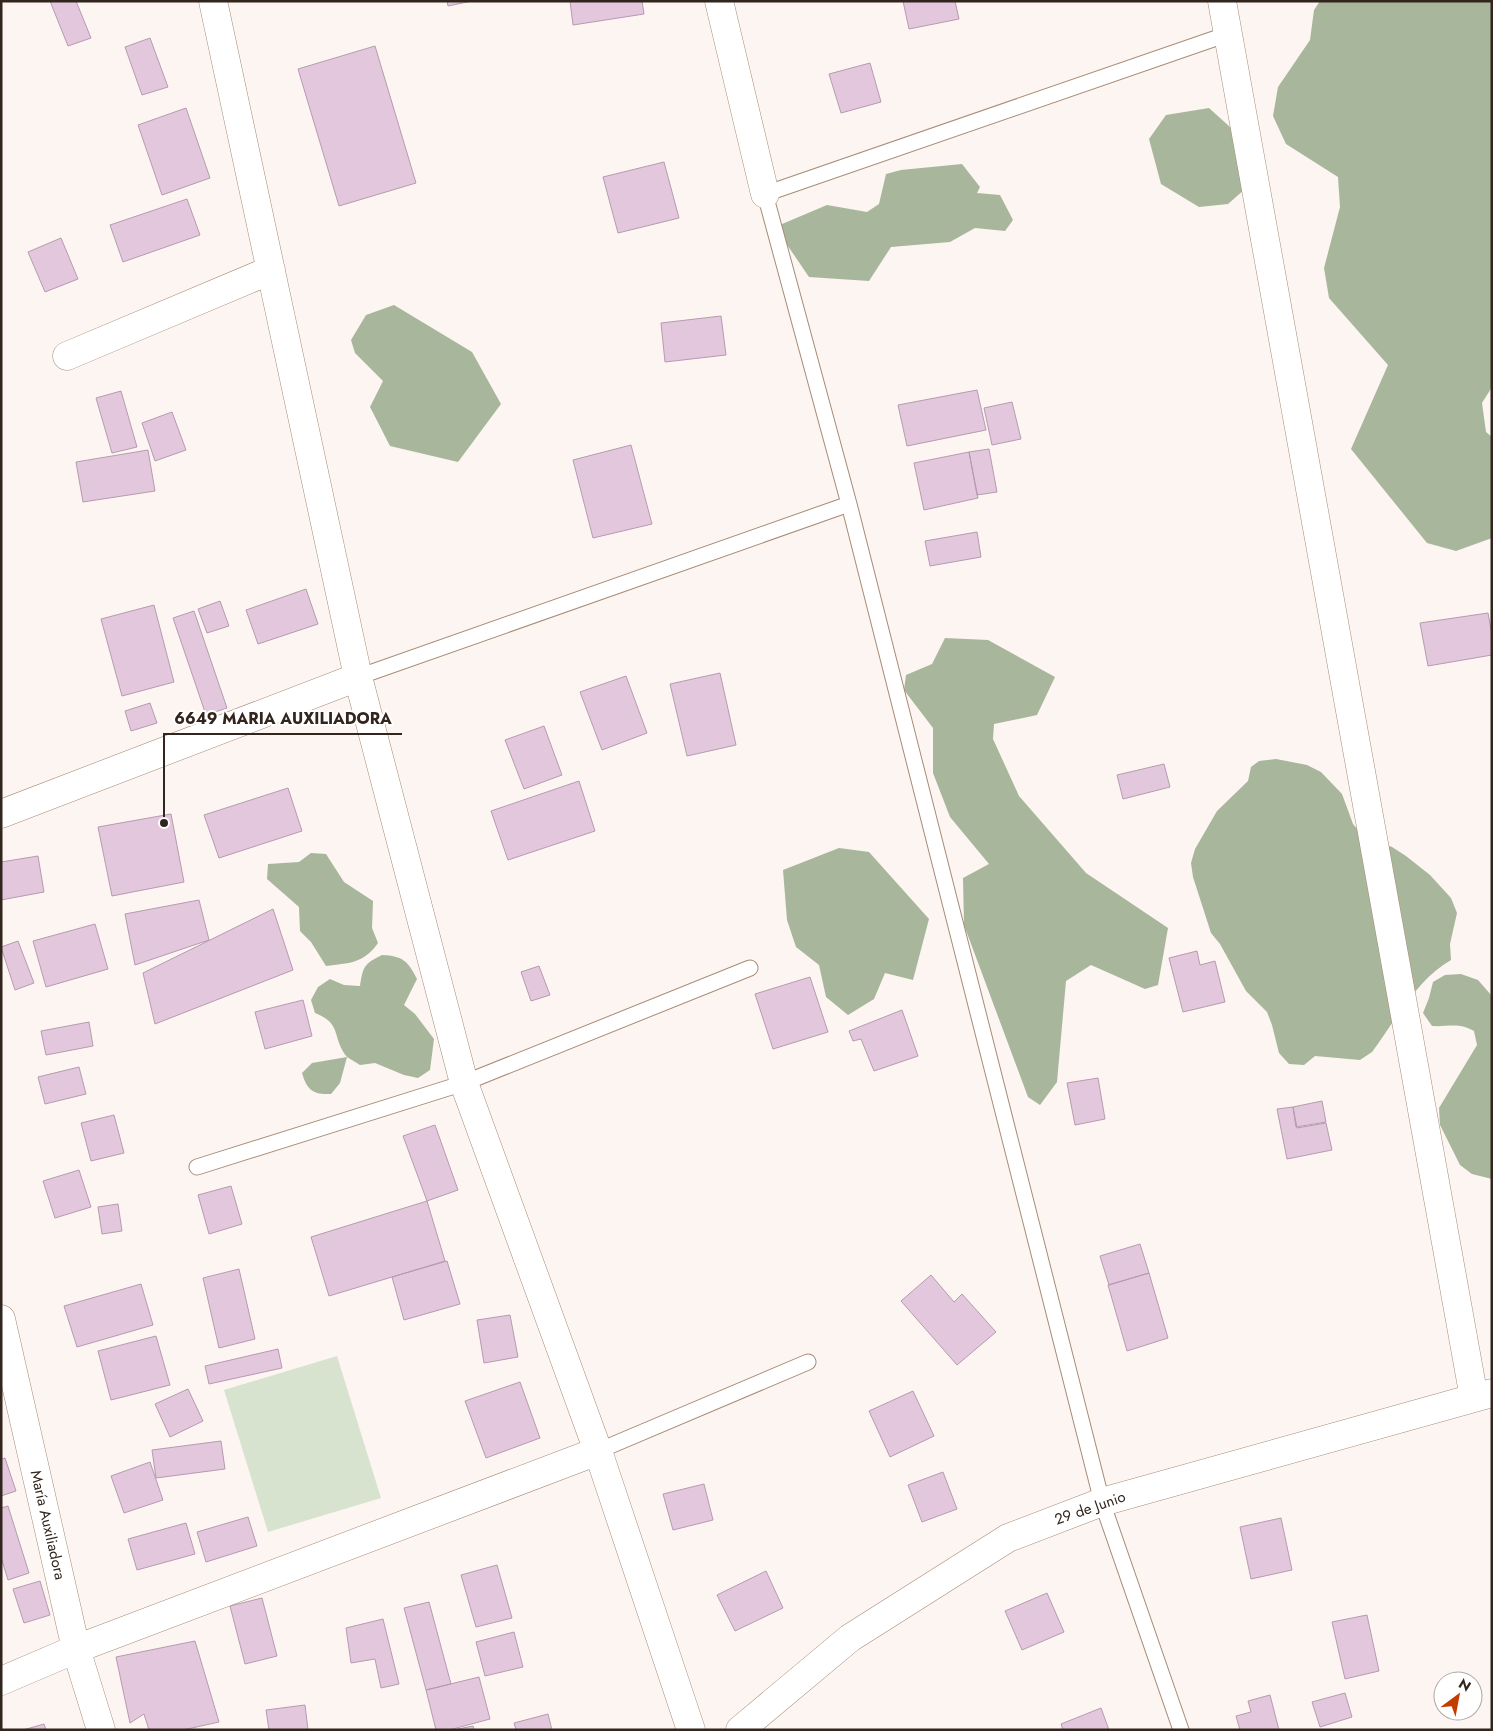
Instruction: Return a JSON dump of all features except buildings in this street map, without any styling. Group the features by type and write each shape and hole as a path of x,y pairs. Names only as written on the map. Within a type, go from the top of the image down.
{"street":[{"path":"213,1 358,677 464,1083 598,1451 691,1730"},
{"path":"719,1 765,194"},
{"path":"1222,1 1483,1396"},
{"path":"67,356 271,270"},
{"path":"1,814 358,677"},
{"name":"María Auxiliadora","path":"1,1319 76,1649 101,1730"},
{"name":"29 de Junio","path":"740,1730 858,1632 1008,1538 1102,1502 1483,1396"},
{"path":"1,1681 76,1649 598,1451"}],"lane":[{"path":"1181,1730 1102,1502 849,504 765,194 1228,34"},
{"path":"358,677 849,504"},
{"path":"197,1167 464,1083 750,968"},
{"path":"598,1451 808,1362"}],"green space":[{"path":"1320,1 1492,1 1492,387 1482,403 1486,432 1492,437 1492,538 1456,551 1427,543 1351,449 1388,365 1329,298 1324,268 1340,207 1338,177 1286,144 1273,116 1278,87 1310,40 1314,10"},
{"path":"1209,108 1241,137 1245,189 1228,204 1199,207 1161,184 1149,139 1166,115"},
{"path":"962,164 980,187 977,193 1000,195 1013,220 1005,231 975,228 950,242 891,247 869,281 809,277 775,227 827,205 867,212 879,204 886,174 901,170"},
{"path":"394,305 472,352 501,404 458,462 390,446 370,407 383,381 355,353 351,340 366,315"},
{"path":"945,638 988,640 1055,677 1037,715 994,724 993,739 1019,796 1086,873 1168,928 1158,985 1145,989 1091,965 1066,981 1057,1082 1040,1105 1028,1097 964,925 963,878 989,864 950,817 933,773 933,728 904,690 906,675 932,664"},
{"path":"1276,759 1307,765 1321,772 1342,794 1353,824 1363,836 1392,847 1430,875 1451,898 1457,913 1450,944 1451,960 1439,968 1417,989 1372,1052 1360,1060 1315,1056 1304,1065 1289,1064 1279,1053 1267,1012 1246,991 1220,944 1211,933 1193,877 1191,863 1195,849 1217,811 1248,781 1251,767 1259,761"},
{"path":"839,848 869,852 929,919 913,980 885,973 874,999 848,1015 826,997 819,965 796,947 787,920 783,870"},
{"path":"311,853 326,854 344,882 373,901 372,928 378,943 361,959 349,963 326,966 311,942 300,931 299,907 267,879 268,864 299,862"},
{"path":"382,955 400,958 408,964 417,979 404,1005 415,1014 434,1039 430,1070 418,1078 404,1075 375,1063 360,1065 347,1057 342,1050 333,1026 324,1017 315,1013 311,1000 318,987 330,979 344,985 360,986 363,971 371,961"},
{"path":"1461,974 1478,980 1492,996 1492,1179 1472,1174 1460,1165 1440,1125 1439,1108 1477,1045 1474,1031 1458,1026 1432,1026 1423,1013 1433,982 1445,975"},
{"path":"347,1057 340,1083 331,1094 315,1092 306,1084 302,1073 312,1063"},
{"path":"337,1356 381,1498 268,1532 224,1390"}],"place":[{"name":"6649 MARIA AUXILIADORA","path":"164,823"}]}
